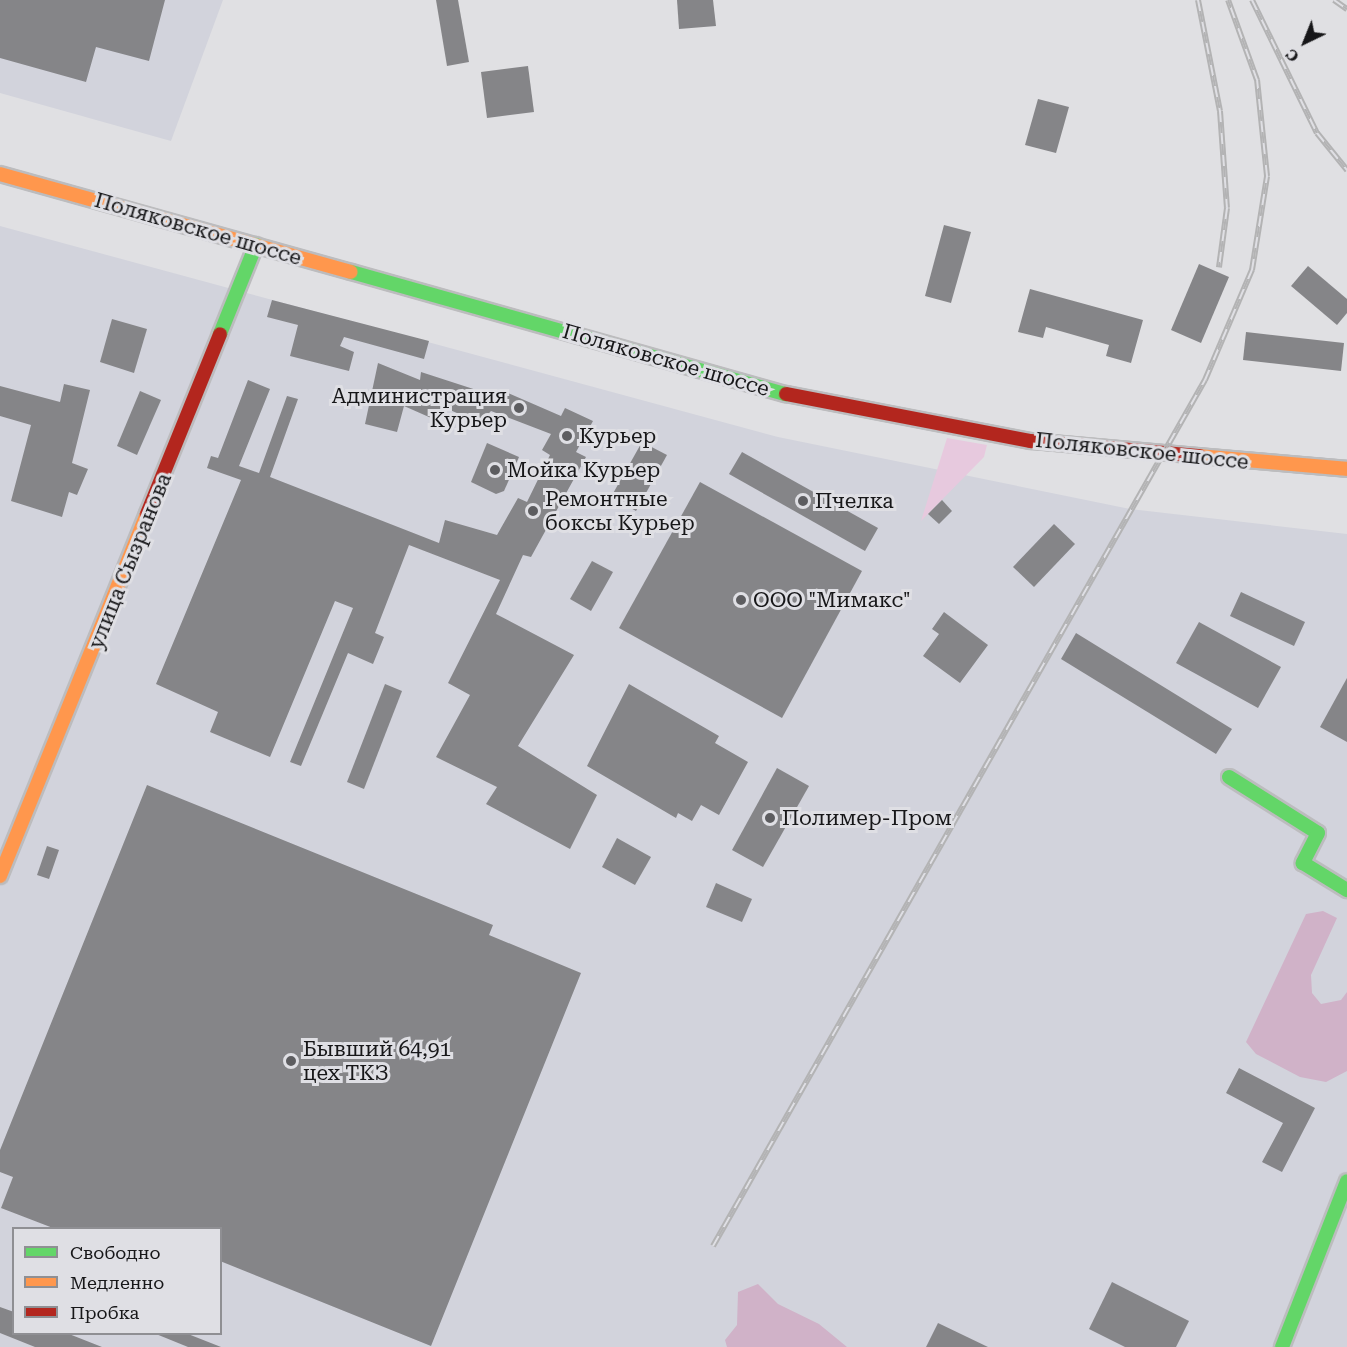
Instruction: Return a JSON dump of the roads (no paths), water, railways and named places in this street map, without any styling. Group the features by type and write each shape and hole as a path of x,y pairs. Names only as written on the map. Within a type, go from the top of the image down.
{"street":[{"name":"Поляковское шоссе","path":"0,174 795,396 1031,441 1347,469"},
{"name":"улица Сызранова","path":"0,876 256,245"},
{"path":"1229,777 1318,833 1303,863 1347,890"},
{"path":"1282,1347 1347,1181"}],"railway":[{"path":"1198,0 1220,111 1227,208 1219,267"},
{"path":"713,1246 1205,380 1252,270 1267,176 1257,80 1228,0"},
{"path":"1252,0 1317,133 1347,170"},
{"path":"1334,0 1347,9"}],"place":[{"name":"Администрация Курьер","path":"519,408"},
{"name":"Курьер","path":"567,436"},
{"name":"Мойка Курьер","path":"495,470"},
{"name":"Пчелка","path":"803,501"},
{"name":"Ремонтные боксы Курьер","path":"533,511"},
{"name":"ООО \"Мимакс\"","path":"741,600"},
{"name":"Полимер-Пром","path":"770,818"},
{"name":"Бывший 64,91 цех ТКЗ","path":"291,1061"}]}
